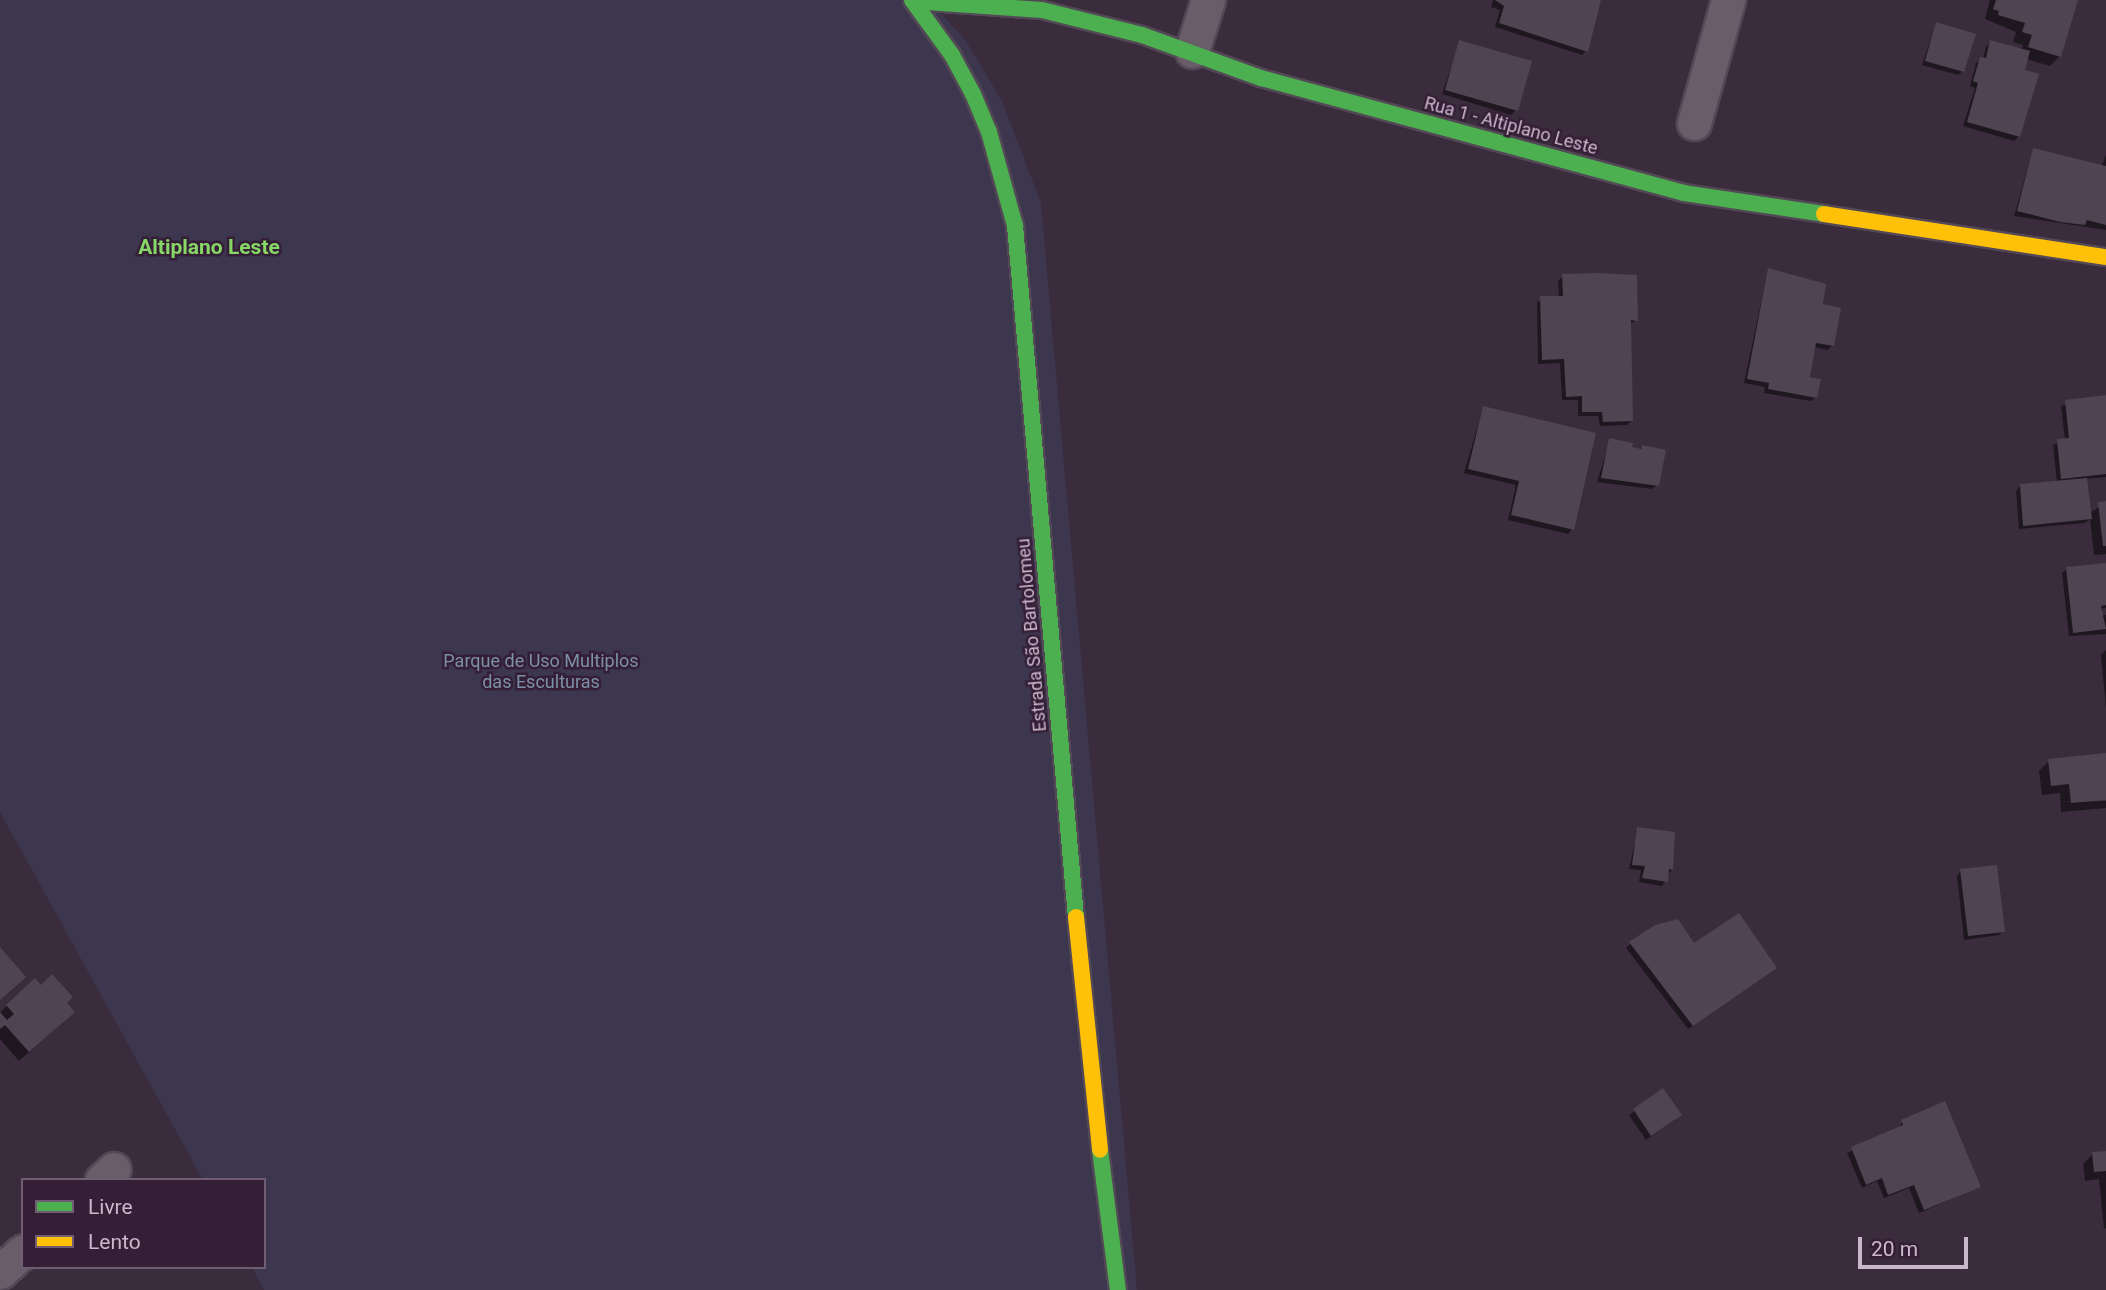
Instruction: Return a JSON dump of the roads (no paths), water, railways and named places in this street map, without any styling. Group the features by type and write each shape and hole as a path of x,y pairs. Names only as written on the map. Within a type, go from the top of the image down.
{"street":[{"path":"1192,51 1209,0"},
{"path":"1694,123 1728,0"},
{"name":"Rua 1 - Altiplano Leste","path":"913,1 1042,10 1192,51 1261,78 1684,193 2106,257"},
{"name":"Estrada São Bartolomeu","path":"913,1 952,55 973,94 989,132 1015,226 1088,1050 1118,1290"},
{"path":"0,1272 21,1253"}],"district":[{"name":"Altiplano Leste","path":"209,247"}],"park label":[{"name":"Parque de Uso Multiplos das Esculturas","path":"541,672"}]}
